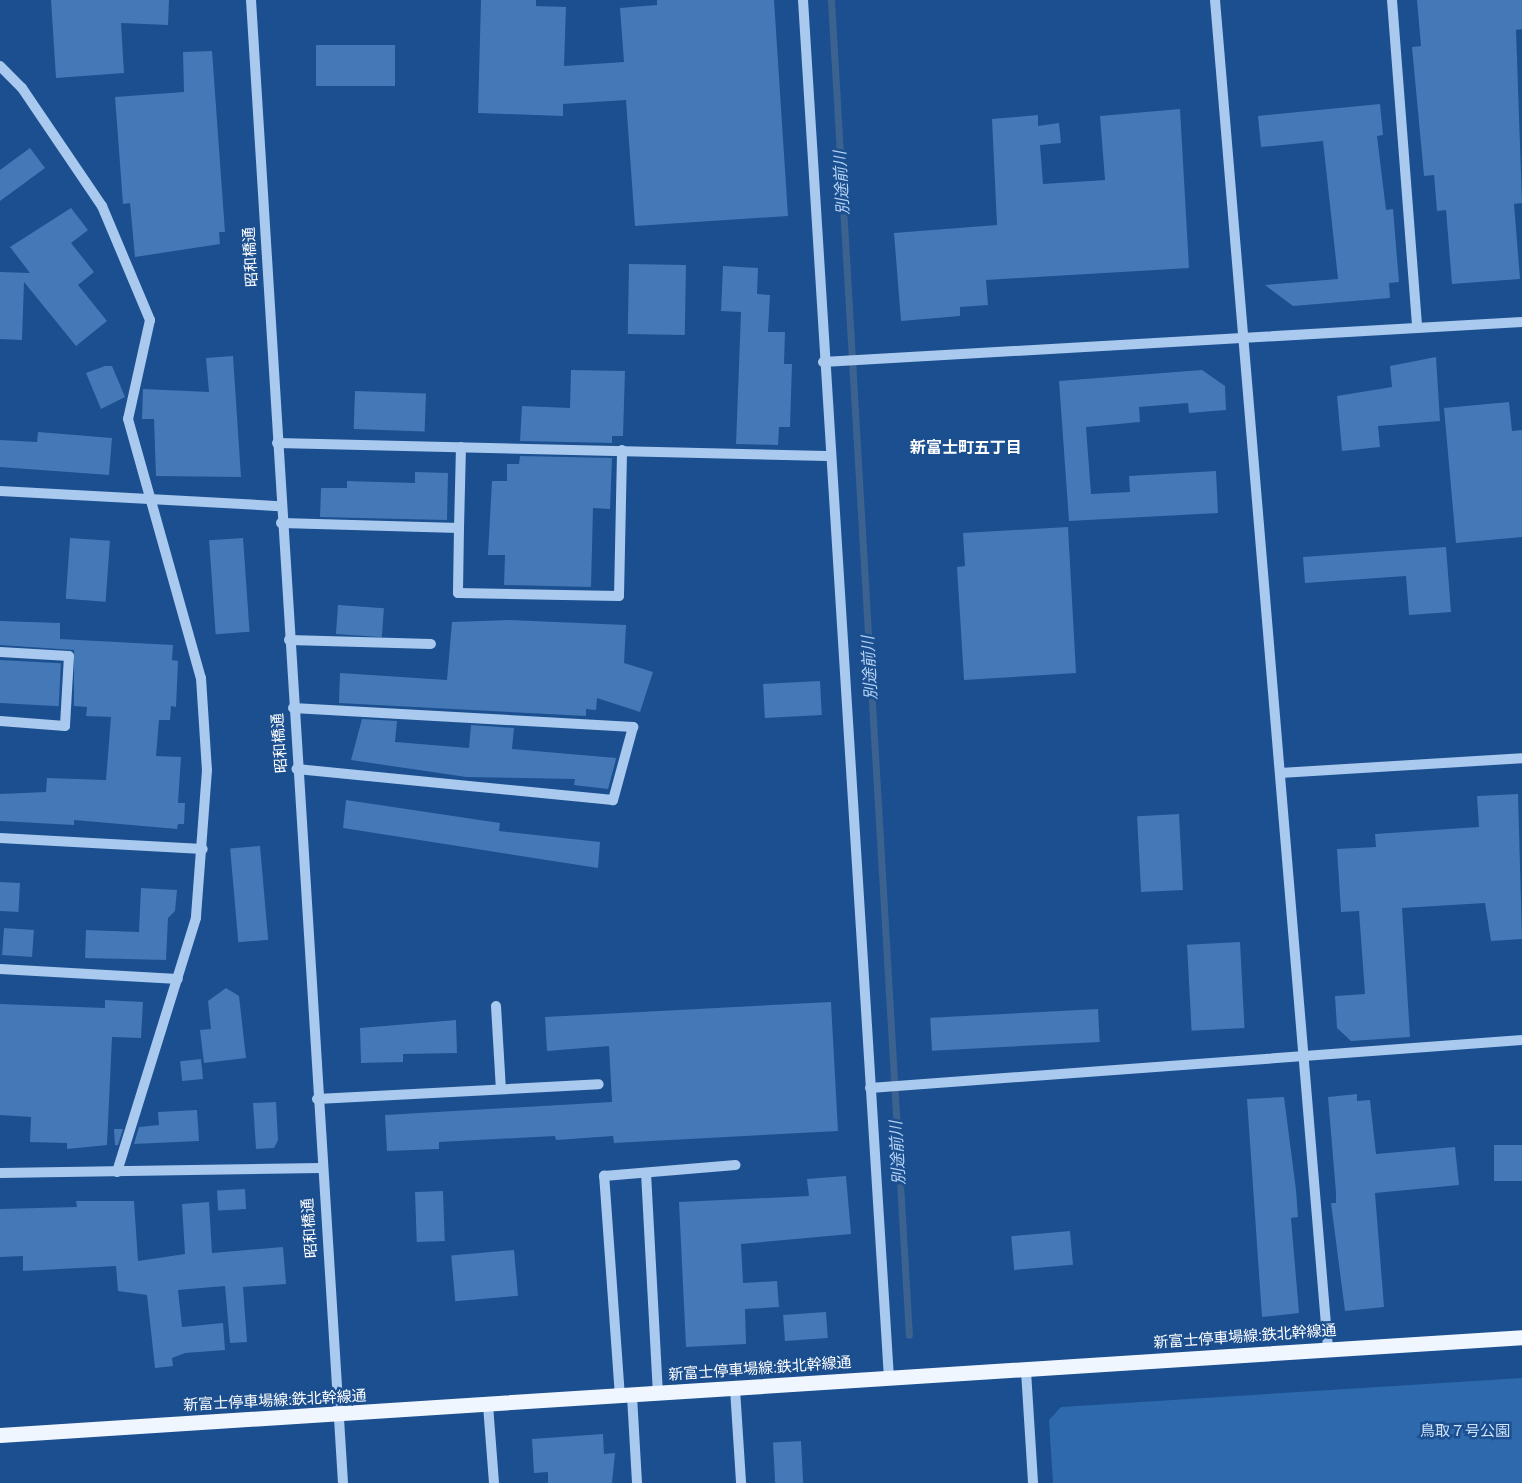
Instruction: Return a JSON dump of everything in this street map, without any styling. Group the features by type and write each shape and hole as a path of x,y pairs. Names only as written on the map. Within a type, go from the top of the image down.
{"main road":[{"name":"新富士停車場線:鉄北幹線通","path":"0,1435 658,1395 1522,1337"}],"street":[{"name":"昭和橋通","path":"251,0 281,524 343,1483"},
{"path":"803,0 828,456 889,1378"},
{"path":"1215,0 1328,1349"},
{"path":"1392,0 1417,328"},
{"path":"0,66 22,88 102,206 150,320 128,419 201,678 207,770 203,849 196,918 117,1172"},
{"path":"823,362 1522,322"},
{"path":"277,442 828,456"},
{"path":"461,447 458,593 619,596 622,450"},
{"path":"0,491 280,506"},
{"path":"281,524 459,528"},
{"path":"289,640 431,644"},
{"path":"0,652 69,656 64,726 0,722"},
{"path":"293,708 633,727 613,800 297,769"},
{"path":"1280,773 1522,758"},
{"path":"0,838 203,849"},
{"path":"0,969 178,979"},
{"path":"496,1006 501,1089"},
{"path":"870,1088 1522,1040"},
{"path":"317,1099 599,1084"},
{"path":"637,1483 604,1176 736,1165"},
{"path":"0,1173 321,1168"},
{"path":"646,1173 658,1395"},
{"path":"1026,1371 1033,1483"},
{"path":"735,1389 741,1483"},
{"path":"489,1405 494,1483"}],"green space":[{"name":"鳥取７号公園","path":"1522,1378 1522,1483 1053,1483 1049,1420 1061,1407"}],"building":[{"path":"51,0 169,0 168,25 121,23 124,73 56,78"},
{"path":"481,0 536,0 536,6 566,7 564,66 624,62 620,8 657,5 657,0 774,0 788,216 635,226 626,100 563,104 563,116 478,113"},
{"path":"1417,0 1522,0 1522,29 1516,30 1522,203 1514,204 1520,279 1452,284 1446,210 1437,211 1434,175 1424,176 1412,47 1421,46"},
{"path":"316,45 395,45 395,86 316,86"},
{"path":"212,51 225,232 219,232 220,244 135,257 130,203 123,204 115,97 184,92 183,52"},
{"path":"1380,104 1383,135 1377,136 1386,210 1393,209 1399,282 1389,283 1390,298 1293,306 1265,285 1338,279 1323,141 1261,147 1258,116"},
{"path":"1180,109 1189,268 986,280 988,305 960,307 960,316 901,321 894,233 997,225 992,119 1038,115 1038,126 1059,123 1061,143 1040,145 1043,184 1105,180 1100,116"},
{"path":"30,148 45,168 0,201 0,170"},
{"path":"71,208 88,230 71,243 94,272 78,285 107,321 76,346 24,282 22,340 0,339 0,272 30,273 10,247"},
{"path":"629,264 686,265 685,335 628,334"},
{"path":"723,266 758,268 757,294 770,295 768,332 785,332 784,364 792,364 790,427 779,427 778,445 736,444 741,312 721,311"},
{"path":"233,356 241,477 156,476 154,419 142,419 143,389 209,392 206,358"},
{"path":"1436,357 1440,421 1378,426 1380,447 1342,451 1337,396 1392,387 1390,366"},
{"path":"105,366 112,366 125,397 101,409 86,373"},
{"path":"571,370 625,371 623,436 612,436 612,443 520,441 522,406 570,408"},
{"path":"1202,370 1225,386 1226,410 1189,413 1188,403 1139,407 1140,422 1086,427 1091,494 1130,492 1129,476 1216,471 1218,513 1069,521 1059,381"},
{"path":"355,391 426,393 425,431 354,429"},
{"path":"1509,402 1512,431 1522,430 1522,537 1456,543 1444,408"},
{"path":"38,432 112,438 109,475 0,467 0,440 37,442"},
{"path":"520,456 612,458 610,509 593,508 591,587 504,585 505,555 488,555 492,481 507,481 507,464 519,464"},
{"path":"415,472 448,473 447,520 320,517 321,488 347,488 347,481 415,483"},
{"path":"1068,527 1076,673 964,680 957,567 965,566 963,533"},
{"path":"70,538 110,541 106,602 66,599"},
{"path":"243,538 250,632 216,634 209,540"},
{"path":"1446,547 1451,612 1409,615 1406,576 1305,583 1303,557"},
{"path":"338,605 384,608 382,637 336,634"},
{"path":"509,620 626,625 624,663 653,672 640,712 597,698 596,710 586,709 586,716 339,703 340,673 447,680 452,622"},
{"path":"0,621 60,623 60,639 173,645 172,660 178,661 176,707 171,706 170,720 159,720 156,756 181,757 178,803 185,803 184,824 178,824 177,829 74,820 74,825 0,821 0,794 46,792 47,778 106,780 111,717 86,716 87,707 74,706 74,650 0,645"},
{"path":"0,660 61,663 59,706 0,703"},
{"path":"820,681 822,715 765,718 763,684"},
{"path":"362,719 397,721 395,742 469,748 471,725 514,728 512,749 616,758 608,789 574,785 575,779 466,777 351,760"},
{"path":"1518,794 1522,939 1491,941 1485,903 1402,908 1410,1037 1351,1041 1337,1028 1335,996 1365,994 1359,911 1341,912 1337,849 1376,847 1375,834 1479,827 1477,796"},
{"path":"346,800 500,823 499,831 600,842 598,868 343,828"},
{"path":"1179,814 1183,890 1141,892 1137,816"},
{"path":"260,846 268,940 238,942 230,849"},
{"path":"0,882 20,883 18,912 0,911"},
{"path":"141,888 177,890 175,911 168,918 166,960 85,958 86,930 139,932"},
{"path":"4,928 34,930 32,957 2,955"},
{"path":"1240,942 1245,1028 1192,1031 1187,945"},
{"path":"226,988 239,996 246,1058 204,1063 200,1030 211,1029 208,1001"},
{"path":"105,1000 143,1002 141,1038 112,1037 107,1145 67,1149 67,1143 30,1142 31,1117 0,1115 0,1004 105,1008"},
{"path":"831,1002 838,1131 614,1143 613,1136 556,1140 555,1136 439,1142 439,1149 387,1151 385,1115 612,1102 609,1046 547,1051 545,1017"},
{"path":"1098,1009 1100,1042 932,1051 930,1018"},
{"path":"456,1020 457,1053 403,1054 403,1062 361,1063 360,1028"},
{"path":"201,1059 203,1079 182,1081 180,1061"},
{"path":"1357,1094 1357,1101 1370,1100 1376,1154 1455,1147 1459,1185 1375,1193 1384,1307 1345,1311 1331,1203 1336,1203 1336,1193 1328,1097"},
{"path":"1284,1097 1298,1217 1291,1218 1299,1313 1262,1317 1247,1099"},
{"path":"276,1102 278,1140 274,1148 256,1149 253,1103"},
{"path":"197,1110 199,1141 134,1144 139,1127 159,1125 158,1112"},
{"path":"114,1129 123,1129 118,1145 115,1145"},
{"path":"1494,1145 1522,1145 1522,1181 1494,1181"},
{"path":"846,1176 851,1234 741,1244 743,1283 777,1281 779,1307 745,1309 746,1344 686,1347 679,1202 809,1196 807,1179"},
{"path":"245,1189 246,1209 218,1210 217,1190"},
{"path":"443,1191 445,1241 417,1242 415,1192"},
{"path":"76,1201 134,1201 138,1261 185,1254 182,1204 209,1202 212,1253 283,1247 286,1284 243,1287 247,1342 230,1343 225,1286 178,1290 182,1327 223,1323 225,1350 185,1353 172,1358 173,1366 155,1368 147,1295 118,1291 116,1266 23,1271 23,1256 0,1257 0,1209 77,1207"},
{"path":"1070,1231 1073,1265 1014,1270 1011,1236"},
{"path":"514,1250 518,1296 455,1301 451,1255"},
{"path":"826,1312 828,1338 785,1341 783,1315"},
{"path":"603,1434 604,1454 615,1453 612,1483 548,1483 548,1472 534,1473 532,1439"},
{"path":"801,1441 803,1483 775,1483 773,1442"}],"waterway":[{"name":"別途前川","path":"831,0 909,1335"}],"district":[{"name":"新富士町五丁目","path":"966,448"}]}
